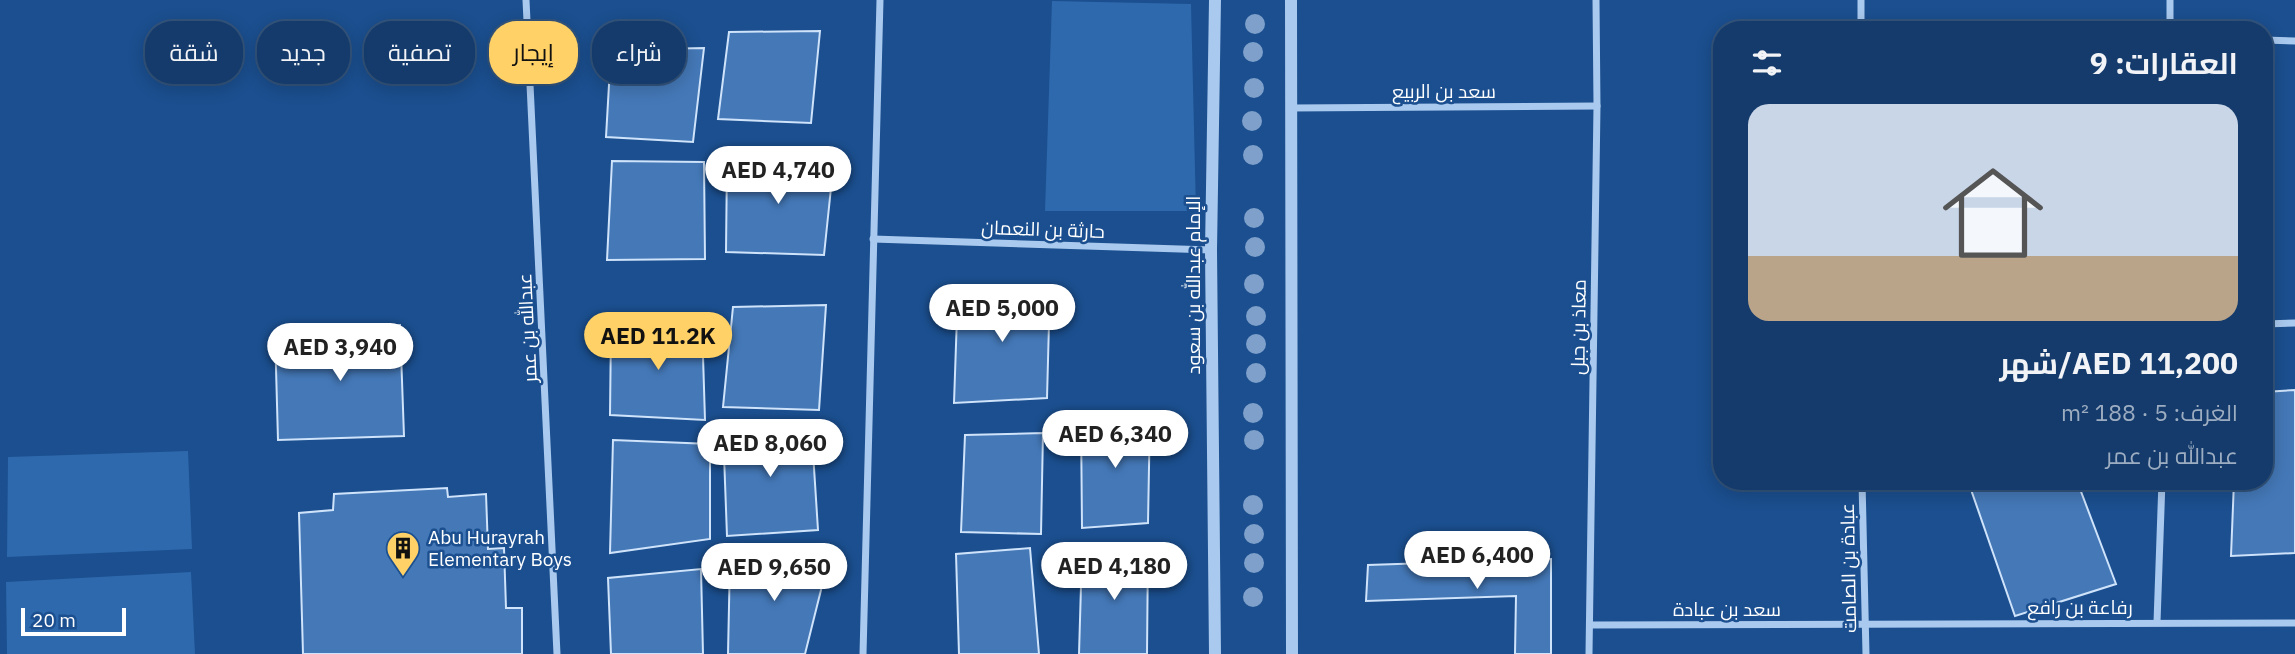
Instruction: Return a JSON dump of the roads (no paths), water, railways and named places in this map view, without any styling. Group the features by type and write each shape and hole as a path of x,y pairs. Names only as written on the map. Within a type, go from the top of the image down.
{"street":[{"name":"عبدالله بن عمر","path":"526,0 557,654"},
{"path":"863,654 880,0"},
{"name":"الإمام عبدالله بن سعود","path":"1214,0 1211,250 1215,654"},
{"path":"1291,0 1292,654"},
{"name":"معاذ بن جبل","path":"1589,654 1597,106 1596,0"},
{"path":"1861,0 1861,21"},
{"path":"2170,0 2170,21"},
{"path":"2273,40 2295,41"},
{"name":"سعد بن الربيع","path":"1291,108 1597,106"},
{"name":"حارثة بن النعمان","path":"873,239 1211,250"},
{"path":"2273,324 2295,324"},
{"name":"عبادة بن الصامت","path":"1862,490 1866,654"},
{"path":"2157,622 2162,490"},
{"name":"رفاعة بن رافع","path":"1865,624 2295,623"},
{"name":"سعد بن عبادة","path":"1590,625 1865,624"}],"place":[{"name":"Abu Hurayrah Elementary Boys","path":"403,578"}]}
